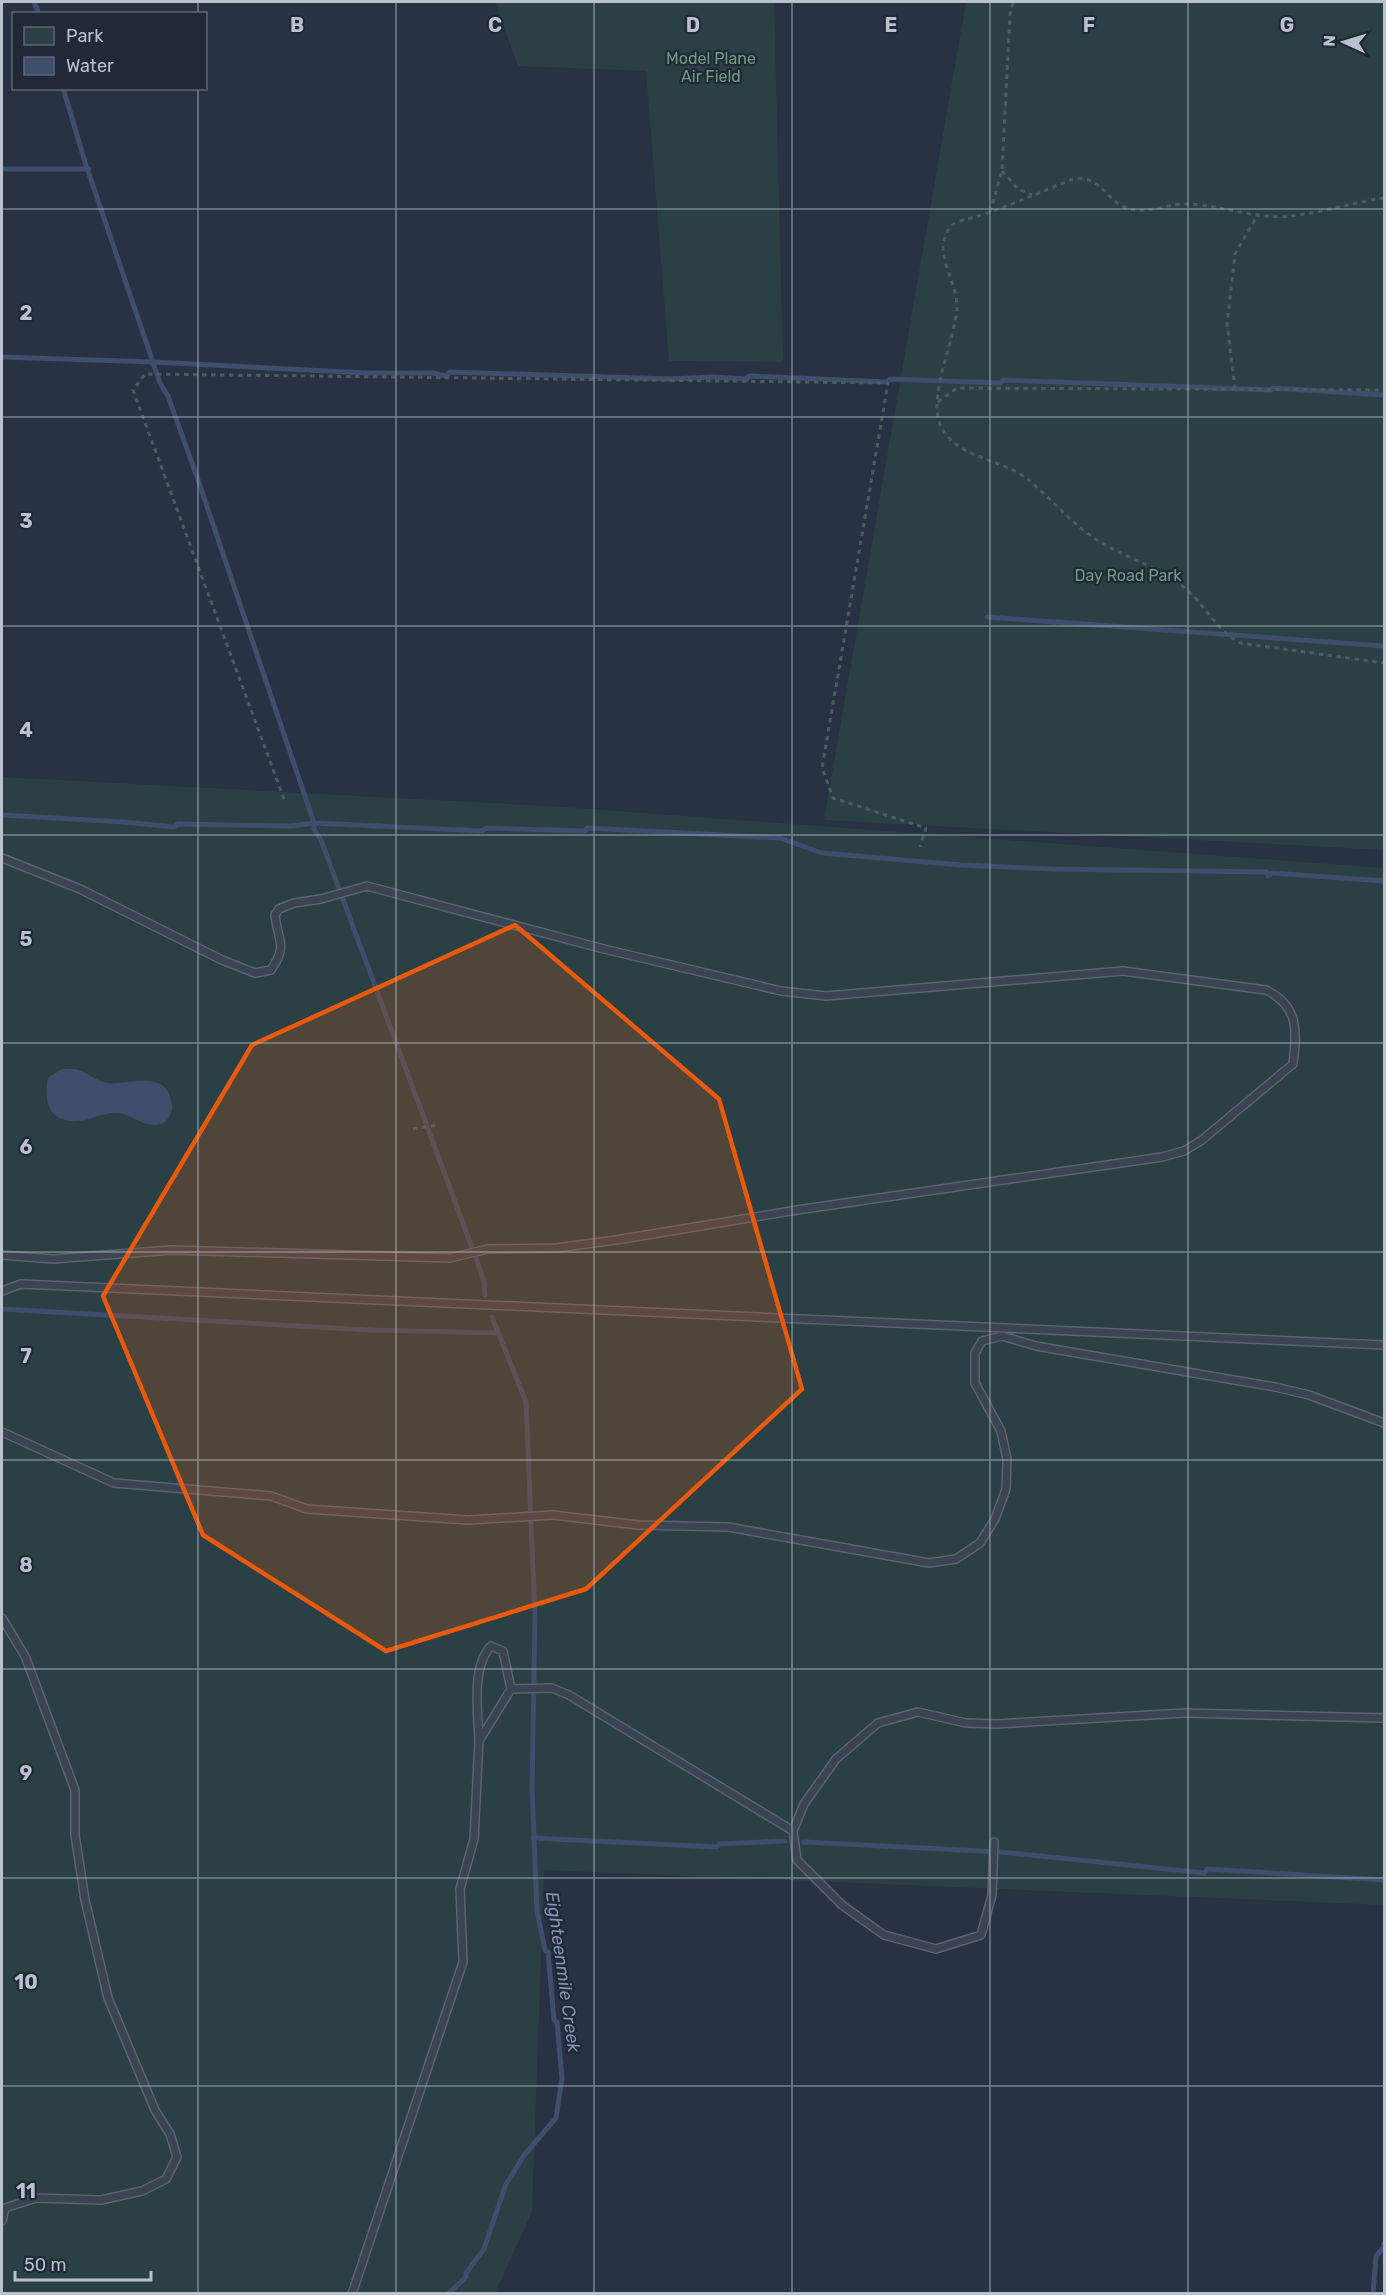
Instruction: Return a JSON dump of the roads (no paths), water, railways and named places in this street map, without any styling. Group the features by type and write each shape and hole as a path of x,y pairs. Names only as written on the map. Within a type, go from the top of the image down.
{"lane":[{"path":"2,858 80,889 222,960 255,973 271,970 281,955 281,937 276,927 275,915 279,909 294,903 333,896 367,886 604,949 782,991 826,996 869,994 1123,971 1266,990 1281,998 1295,1026 1293,1064 1202,1140 1184,1151 1162,1157 808,1208 557,1248 485,1249 450,1258 172,1250 53,1259 2,1255"},
{"path":"2,1291 21,1284 1384,1345"},
{"path":"2,1432 114,1483 271,1496 307,1509 468,1520 548,1515 638,1525 728,1527 929,1563 956,1558 980,1543 995,1519 1006,1489 1007,1459 1002,1431 975,1383 975,1353 982,1341 1002,1336 1036,1346 1275,1387 1309,1395 1384,1423"},
{"path":"2,1618 25,1656 75,1790 75,1835 85,1900 108,1998 154,2110 170,2134 177,2157 166,2179 142,2191 101,2200 36,2198 5,2208 2,2221"},
{"path":"352,2294 464,1962 460,1888 474,1839 479,1741 477,1691 483,1655 491,1646 503,1651 512,1689 479,1741"},
{"path":"512,1689 552,1688 569,1695 794,1831"},
{"path":"994,1842 992,1895 981,1935 936,1949 884,1935 842,1905 797,1860 794,1831 804,1804 836,1759 878,1723 918,1712 966,1723 996,1724 1185,1713 1384,1718"}],"water":[{"path":"62,1069 75,1069 109,1083 144,1081 160,1084 170,1097 171,1112 165,1122 155,1125 118,1113 78,1121 60,1118 50,1109 46,1095 48,1078"}],"waterway":[{"path":"34,2 38,12"},
{"path":"64,90 85,162 160,383 168,396 197,477 314,823 314,829 321,840 477,1261 484,1282 485,1295"},
{"path":"2,169 89,169"},
{"path":"2,357 366,373 433,373 446,376 450,372 671,379 713,377 747,379 749,376 887,382 890,379 1000,383 1003,380 1271,390 1273,388 1384,395"},
{"path":"987,617 1384,646"},
{"path":"2,815 174,827 178,824 291,826 314,823 482,831 486,828 585,831 587,828 780,838 822,853 961,865 1051,869 1267,872 1268,876 1272,873 1384,881"},
{"path":"2,1309 370,1330 499,1333"},
{"name":"Eighteenmile Creek","path":"448,2294 466,2277 466,2273 484,2249 506,2184 525,2154 556,2118 562,2078 548,1952 545,1950 537,1911 532,1789 535,1617 526,1402 492,1317"},
{"path":"533,1838 717,1847 719,1844 785,1841"},
{"path":"804,1842 1001,1852 1205,1873 1207,1869 1384,1880"},
{"path":"1373,2294 1376,2256 1384,2244"}],"park label":[{"name":"Model Plane Air Field","path":"711,67"},
{"name":"Day Road Park","path":"1128,575"}]}
